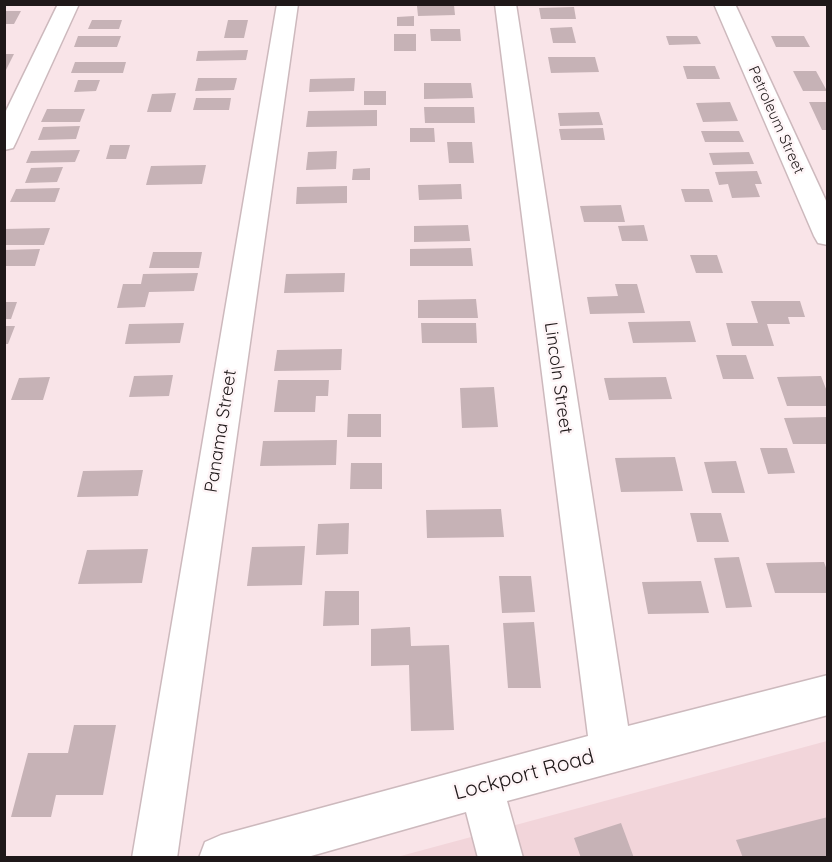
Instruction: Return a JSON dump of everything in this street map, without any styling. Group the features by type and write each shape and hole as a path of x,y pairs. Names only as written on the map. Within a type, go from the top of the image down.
{"street":[{"path":"4,142 14,102 69,4"},
{"name":"Panama Street","path":"154,858 288,4"},
{"name":"Lincoln Street","path":"505,4 611,751"},
{"name":"Petroleum Street","path":"724,4 828,236"},
{"name":"Lockport Road","path":"220,858 611,751 828,695"},
{"path":"480,787 501,858"}],"shaded area":[{"path":"827,741 827,857 397,857"}],"building":[{"path":"454,5 455,15 418,16 417,6"},
{"path":"574,7 576,19 541,19 539,8"},
{"path":"4,11 21,11 14,24 4,24"},
{"path":"414,16 414,26 397,26 397,17"},
{"path":"92,20 122,20 119,29 88,29"},
{"path":"228,20 248,20 244,38 224,38"},
{"path":"572,27 576,43 553,43 550,28"},
{"path":"430,29 460,29 461,41 431,41"},
{"path":"394,34 416,34 416,51 394,51"},
{"path":"78,36 121,36 117,47 74,47"},
{"path":"666,36 697,36 701,44 669,45"},
{"path":"771,36 804,36 810,47 776,47"},
{"path":"248,50 246,60 196,61 198,51"},
{"path":"4,54 14,54 4,74"},
{"path":"548,57 595,57 599,72 551,73"},
{"path":"75,62 126,62 123,73 71,73"},
{"path":"683,66 715,66 720,79 687,79"},
{"path":"793,71 816,71 827,91 803,91"},
{"path":"198,78 237,78 234,90 195,91"},
{"path":"355,78 354,91 309,92 310,79"},
{"path":"78,80 100,80 96,91 74,92"},
{"path":"424,83 471,83 473,98 424,99"},
{"path":"364,91 386,91 386,105 364,105"},
{"path":"176,93 171,112 147,112 152,94"},
{"path":"196,98 231,98 229,110 193,110"},
{"path":"730,102 738,121 703,122 696,103"},
{"path":"809,102 828,102 828,130 822,130"},
{"path":"424,107 474,107 475,123 425,123"},
{"path":"47,109 85,109 80,122 41,122"},
{"path":"377,110 377,126 306,127 308,111"},
{"path":"599,112 603,125 560,126 558,113"},
{"path":"80,126 76,139 38,140 43,127"},
{"path":"410,128 434,128 435,142 410,142"},
{"path":"603,128 605,140 561,140 559,129"},
{"path":"701,131 739,131 744,142 705,142"},
{"path":"447,142 472,142 474,163 449,163"},
{"path":"110,145 130,145 126,159 106,159"},
{"path":"80,150 75,162 26,163 31,151"},
{"path":"337,151 336,169 306,170 308,152"},
{"path":"749,152 754,164 713,165 709,153"},
{"path":"206,165 202,184 146,185 151,166"},
{"path":"63,167 57,182 25,183 31,168"},
{"path":"370,168 370,180 352,180 353,169"},
{"path":"757,171 762,184 755,184 760,197 732,198 728,184 719,185 715,172"},
{"path":"461,184 462,199 419,200 418,185"},
{"path":"347,186 347,203 296,204 297,187"},
{"path":"60,188 55,202 10,202 16,189"},
{"path":"681,189 709,189 713,202 685,202"},
{"path":"621,205 625,222 584,222 580,206"},
{"path":"468,225 470,241 414,242 414,226"},
{"path":"644,225 648,241 622,241 618,226"},
{"path":"50,228 44,245 4,245 4,229"},
{"path":"471,248 473,266 410,266 410,249"},
{"path":"40,249 35,266 4,266 4,250"},
{"path":"153,252 202,252 199,268 149,268"},
{"path":"690,255 717,255 723,273 696,273"},
{"path":"198,273 194,291 149,292 145,307 117,308 123,284 141,284 143,274"},
{"path":"345,273 344,292 284,293 286,274"},
{"path":"615,284 637,284 645,313 590,314 587,297 618,296"},
{"path":"476,299 478,318 418,318 418,300"},
{"path":"751,301 800,301 805,317 788,317 790,324 767,324 774,346 732,346 726,323 758,323"},
{"path":"4,302 17,302 11,319 4,319"},
{"path":"690,321 696,342 633,343 628,322"},
{"path":"184,323 180,343 125,344 129,324"},
{"path":"421,323 476,323 477,343 422,343"},
{"path":"4,326 15,326 8,344 4,344"},
{"path":"342,349 341,370 274,371 277,350"},
{"path":"716,355 746,355 754,379 723,379"},
{"path":"173,375 169,396 129,397 134,376"},
{"path":"821,376 828,394 828,406 787,406 777,377"},
{"path":"50,377 43,400 11,400 19,378"},
{"path":"666,377 672,399 609,400 604,378"},
{"path":"278,380 329,380 328,396 316,396 315,412 274,412"},
{"path":"494,387 498,427 462,428 460,388"},
{"path":"348,414 381,414 381,437 347,437"},
{"path":"828,417 828,444 793,444 784,418"},
{"path":"337,440 336,465 260,466 263,441"},
{"path":"760,448 787,448 795,473 768,474"},
{"path":"675,457 683,491 621,492 615,458"},
{"path":"736,461 745,493 712,493 704,462"},
{"path":"351,463 382,463 382,489 350,489"},
{"path":"143,470 138,496 77,497 83,471"},
{"path":"501,509 504,537 427,538 426,510"},
{"path":"690,513 721,513 729,542 697,542"},
{"path":"349,523 348,554 316,555 318,524"},
{"path":"305,546 302,585 247,586 252,547"},
{"path":"148,549 142,583 78,584 87,550"},
{"path":"739,557 752,607 726,608 714,558"},
{"path":"824,562 828,573 828,593 775,593 766,563"},
{"path":"499,576 531,576 535,612 502,613"},
{"path":"701,581 709,613 648,614 642,582"},
{"path":"325,591 359,591 359,625 323,626"},
{"path":"534,622 541,688 508,688 503,623"},
{"path":"410,627 411,646 449,645 454,730 411,731 409,665 371,666 371,629"},
{"path":"74,725 116,725 103,795 56,795 51,817 11,817 28,753 68,753"},
{"path":"828,817 828,858 743,858 736,840"},
{"path":"621,823 634,858 581,858 574,838"}]}
